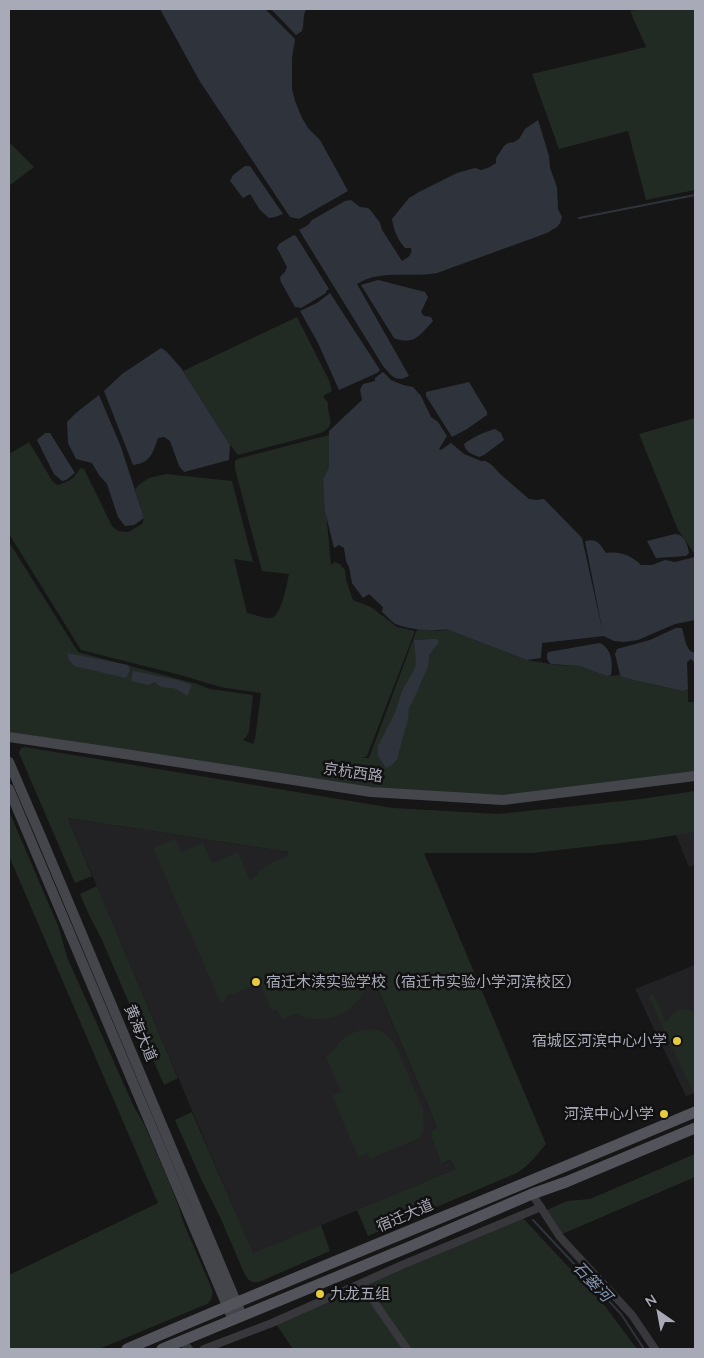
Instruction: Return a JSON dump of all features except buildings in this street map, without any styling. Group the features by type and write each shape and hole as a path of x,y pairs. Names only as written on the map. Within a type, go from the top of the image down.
{"main road":[{"name":"京杭西路","path":"9,737 371,792 503,800 695,776"},
{"name":"黄海大道","path":"9,762 232,1304"},
{"name":"黄海大道","path":"9,789 238,1318"},
{"name":"宿迁大道","path":"127,1349 695,1112"},
{"name":"宿迁大道","path":"162,1349 185,1345 238,1318 532,1194 566,1182 695,1128"}],"street":[{"path":"532,1194 560,1237 632,1315 654,1349"},
{"path":"204,1349 272,1323 402,1264 541,1207"},
{"path":"364,1282 377,1306 408,1349"}],"shaded area":[{"path":"160,9 265,9 295,39 292,58 292,89 295,101 302,118 308,128 320,140 348,191 299,219 290,217 199,80"},
{"path":"271,9 308,9 305,11 302,31 296,35"},
{"path":"642,9 695,9 695,190 646,200 628,131 559,149 532,74 646,47 630,11"},
{"path":"538,120 549,156 550,168 557,187 558,209 562,217 557,227 547,233 437,273 385,275 366,279 357,284 409,376 397,379 383,366 299,230 308,225 312,220 345,201 351,200 360,207 368,208 372,212 402,261 408,257 411,248 405,248 400,241 392,219 409,198 457,173 475,168 481,170 488,168 496,163 496,158 504,146 519,139 525,129"},
{"path":"9,142 34,167 9,186"},
{"path":"245,166 250,166 283,214 269,218 260,210 250,194 243,198 230,181 233,175"},
{"path":"294,235 329,289 326,293 301,308 295,307 281,282 280,277 287,267 277,248 279,244"},
{"path":"378,280 425,292 428,297 421,312 424,316 431,317 433,321 416,338 407,341 394,338 361,285"},
{"path":"330,293 380,370 339,390 318,343 300,311 317,303"},
{"path":"297,317 329,380 332,391 323,396 328,403 331,420 329,428 318,434 238,455 183,371"},
{"path":"161,348 181,368 230,445 229,460 184,472 179,466 170,441 164,437 158,438 153,452 148,459 133,465 104,391 122,374"},
{"path":"383,372 391,380 413,387 421,396 431,417 438,422 447,436 439,449 441,450 451,443 464,454 481,461 486,461 529,499 544,499 582,538 603,633 585,541 589,540 598,542 606,553 625,554 641,565 652,565 665,560 675,562 695,557 695,620 675,624 638,640 614,641 604,636 542,643 541,658 527,660 446,629 420,629 394,623 382,612 383,607 369,594 363,598 352,583 344,548 339,545 334,548 325,511 323,479 329,467 329,431 362,400 360,390 363,384 375,381 375,378"},
{"path":"469,382 487,415 452,437 426,396 426,392"},
{"path":"99,395 121,447 144,518 134,525 125,526 118,517 107,484 92,463 76,459 68,443 67,422"},
{"path":"695,418 694,553 678,530 639,434"},
{"path":"495,429 501,433 504,440 484,455 479,457 466,449 464,444 467,441"},
{"path":"45,433 50,433 75,473 66,480 62,481 54,474 37,440"},
{"path":"329,435 329,467 323,479 331,565 334,562 340,564 345,570 346,580 353,600 371,607 397,627 415,631 367,756 362,758 369,758 417,629 440,631 446,629 527,660 556,665 579,666 607,676 620,675 629,679 683,691 688,689 688,702 695,702 695,773 508,797 361,787 9,732 9,542 78,652 210,689 253,695 249,731 243,740 253,744 261,693 220,687 81,650 9,534 9,454 29,442 53,482 58,485 71,479 80,468 84,469 112,526 118,531 128,532 142,524 144,518 135,489 149,478 166,474 232,481 253,562 234,559 247,613 271,618 275,616 281,606 289,574 262,571 235,469 235,461"},
{"path":"675,534 681,536 687,543 689,553 686,556 656,558 647,541"},
{"path":"676,628 682,628 686,644 690,651 695,653 695,663 691,659 687,662 688,689 683,691 629,679 620,675 615,654 617,649 650,640"},
{"path":"437,639 439,642 429,655 428,666 409,708 408,719 397,759 386,768 378,756 378,746 395,713 402,691 414,670 416,663 414,640"},
{"path":"600,643 607,649 611,657 611,675 607,676 579,666 551,664 547,659 548,652"},
{"path":"67,653 128,665 130,670 126,678 74,666 69,660"},
{"path":"133,671 192,685 187,696 173,688 161,687 155,682 148,685 131,681"},
{"path":"25,747 393,808 498,814 641,799 695,791 695,832 646,840 533,853 424,853 546,1144 517,1173 368,1236 357,1210 455,1169 451,1159 442,1164 430,1133 437,1127 375,982 368,987 346,1012 330,1018 313,1019 295,1014 282,1020 277,1009 272,1011 260,983 225,997 226,1001 221,1003 153,848 175,839 181,852 203,843 212,863 238,852 250,881 267,866 287,857 289,852 68,818 92,876 75,883 19,753 21,748"},
{"path":"9,811 59,928 67,957 134,1107 144,1124 212,1289 212,1298 207,1304 99,1349 9,1349 9,1275 158,1203 9,856"},
{"name":"宿迁木渎实验学校（宿迁市实验小学河滨校区）","path":"68,818 321,857 437,1127 430,1133 443,1164 451,1159 455,1169 253,1254"},
{"path":"695,821 695,864 689,867 674,830"},
{"path":"97,886 178,1078 164,1085 102,940 80,894"},
{"name":"宿城区河滨中心小学","path":"695,965 695,1093 686,1096 635,989"},
{"path":"653,994 666,1022 672,1015 682,1009 695,1013 695,1091 693,1092 649,997"},
{"path":"373,1029 380,1031 395,1044 423,1109 424,1128 419,1138 370,1159 367,1153 358,1157 332,1096 341,1091 326,1056 347,1036 359,1031"},
{"path":"192,1112 253,1253 321,1225 330,1251 259,1282 253,1282 248,1279 175,1120"},
{"path":"695,1154 695,1177 562,1234 547,1210 567,1201 590,1199"},
{"path":"521,1216 605,1306 637,1349 293,1349 276,1324"}],"waterway":[{"path":"579,218 695,195"},
{"name":"石篓河","path":"533,1220 621,1314 644,1349"}],"place":[{"name":"宿迁木渎实验学校（宿迁市实验小学河滨校区）","path":"256,982"},
{"name":"宿城区河滨中心小学","path":"677,1041"},
{"name":"河滨中心小学","path":"664,1114"},
{"name":"九龙五组","path":"320,1294"}]}
